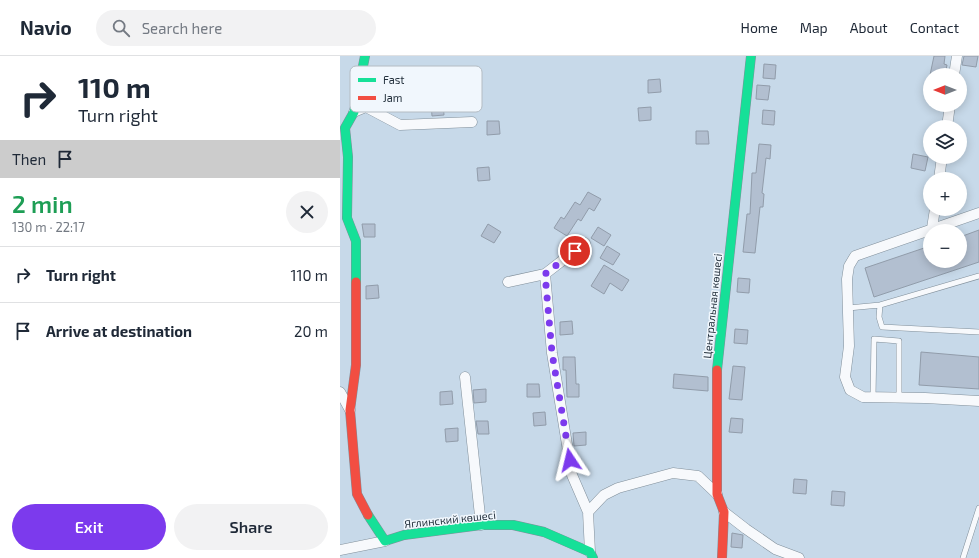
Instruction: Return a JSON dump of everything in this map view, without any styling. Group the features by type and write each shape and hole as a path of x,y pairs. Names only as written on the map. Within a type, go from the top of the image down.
{"street":[{"path":"363,66 365,56"},
{"name":"Центральная көшесі","path":"722,558 724,512 717,494 717,371 751,56"},
{"path":"955,68 957,56"},
{"path":"340,550 385,541 374,526 357,494 354,470 350,410 356,366 356,241 347,218 344,156 345,128 354,112"},
{"path":"377,112 400,125 472,122"},
{"path":"945,224 979,213"},
{"path":"923,231 855,256 848,266 849,346 845,377 850,390 863,398 979,401"},
{"path":"508,282 545,274 585,243"},
{"path":"545,274 552,353 572,475 588,512 592,555"},
{"path":"465,377 481,525"},
{"path":"340,392 350,410"},
{"path":"588,512 604,495 618,488 672,473 698,476 717,494"},
{"path":"724,512 775,549 799,558"},
{"name":"Яглинский көшесі","path":"385,541 404,535 481,525 514,525 544,532 592,555"}],"lane":[{"path":"848,308 880,305 979,276"},
{"path":"880,305 879,317 882,327 979,332"},
{"path":"873,398 874,339 899,341 900,398"},
{"path":"963,558 977,522 979,508"}],"building":[{"path":"934,56 945,56 944,64 947,65 946,68 931,68"},
{"path":"964,56 978,56 976,67 962,65"},
{"path":"764,64 776,65 775,79 763,78"},
{"path":"660,79 661,92 648,93 648,80"},
{"path":"757,85 770,86 768,100 756,99"},
{"path":"651,107 651,120 639,121 638,108"},
{"path":"763,110 775,111 774,125 762,124"},
{"path":"432,112 444,112 444,115 432,116"},
{"path":"487,121 499,121 500,134 487,135"},
{"path":"696,131 708,131 709,144 696,144"},
{"path":"759,144 771,145 770,159 766,158 762,193 764,194 763,207 760,207 755,253 743,252 747,214 750,214 752,173 756,173"},
{"path":"913,154 923,156 923,164 926,164 925,171 911,168"},
{"path":"489,167 490,180 478,181 477,168"},
{"path":"588,192 601,199 594,211 589,208 581,221 578,219 567,236 554,228 561,217 564,219 575,202 580,205"},
{"path":"362,224 375,224 375,237 364,237"},
{"path":"488,224 501,232 494,243 481,236"},
{"path":"598,227 611,235 604,246 591,238"},
{"path":"979,230 979,262 967,266 967,234"},
{"path":"607,246 620,254 613,265 600,258"},
{"path":"923,248 923,268 961,268 874,297 865,268"},
{"path":"604,265 629,280 622,291 610,283 604,294 591,286"},
{"path":"738,278 750,279 749,293 737,292"},
{"path":"378,285 379,298 366,299 366,286"},
{"path":"572,321 573,334 560,335 560,322"},
{"path":"735,329 748,330 747,344 734,343"},
{"path":"921,352 979,357 979,389 919,385"},
{"path":"563,357 575,357 576,384 579,384 579,397 567,397 566,370 563,370"},
{"path":"733,366 745,367 742,400 729,399"},
{"path":"674,374 708,377 708,391 673,388"},
{"path":"527,384 539,384 540,397 527,397"},
{"path":"486,389 486,402 474,403 473,390"},
{"path":"452,391 453,404 440,405 440,392"},
{"path":"545,412 546,425 534,426 533,413"},
{"path":"731,418 743,419 742,433 729,432"},
{"path":"476,421 488,421 489,434 478,434"},
{"path":"458,428 458,441 446,442 445,429"},
{"path":"586,432 586,445 574,446 573,433"},
{"path":"794,479 807,480 806,494 793,493"},
{"path":"832,491 845,492 844,506 831,505"},
{"path":"732,533 743,535 742,548 731,547"}],"traffic: fast":[{"path":"363,66 365,56"},
{"path":"717,370 751,56"},
{"path":"354,112 345,128 348,157 347,218 356,241 356,282"},
{"path":"368,515 385,541 404,535 481,525 513,525 544,532 590,552 593,558"}],"traffic: jam":[{"path":"356,282 356,365 350,410 357,494 368,515"},
{"path":"717,370 717,494 724,512 722,558"}],"route":[{"path":"570,460 552,353 545,274 575,251"}]}
